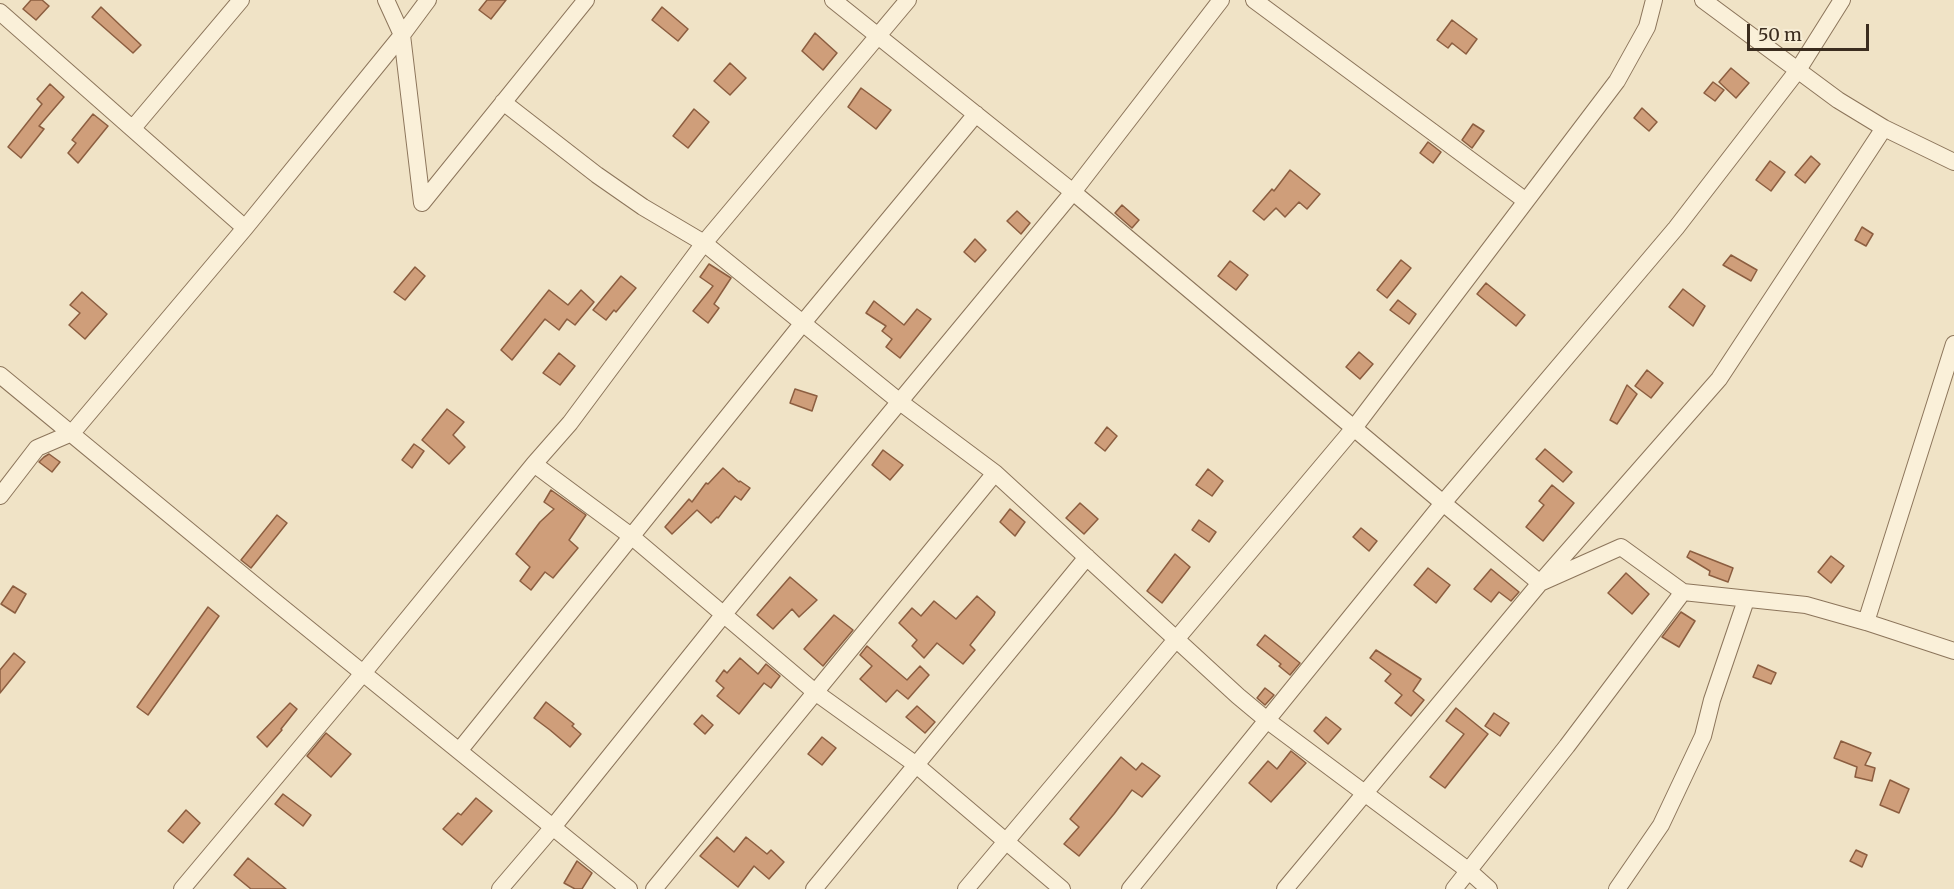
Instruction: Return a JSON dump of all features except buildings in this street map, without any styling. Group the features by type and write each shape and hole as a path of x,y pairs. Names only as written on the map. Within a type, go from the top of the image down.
{"street":[{"path":"133,128 241,0"},
{"path":"386,0 402,35 422,203 586,0"},
{"path":"0,496 37,448 72,433 245,228 428,0"},
{"path":"833,0 1073,192 1540,584"},
{"path":"182,889 570,423 704,243 908,0"},
{"path":"500,889 1073,192 1221,0"},
{"path":"1254,0 1526,201"},
{"path":"966,889 1354,428 1617,81 1647,27 1654,0"},
{"path":"1703,0 1838,100 1884,128 1954,162"},
{"path":"1130,889 1443,503 1676,228 1798,70 1842,0"},
{"path":"0,12 245,228"},
{"path":"503,102 597,175 643,207 704,243 900,402 995,472 1177,640 1268,720 1469,871 1489,889"},
{"path":"459,751 802,324 976,114"},
{"path":"1286,889 1540,584 1719,379 1884,128"},
{"path":"1866,622 1954,344"},
{"path":"0,375 268,597 629,889"},
{"path":"534,464 631,536 815,692 915,764 1062,889"},
{"path":"654,889 995,472"},
{"path":"1540,584 1620,547 1683,592 1806,605 1954,651"},
{"path":"814,889 1087,557"},
{"path":"1454,889 1683,592"},
{"path":"1617,889 1661,825 1703,736 1712,700 1746,600"}]}
